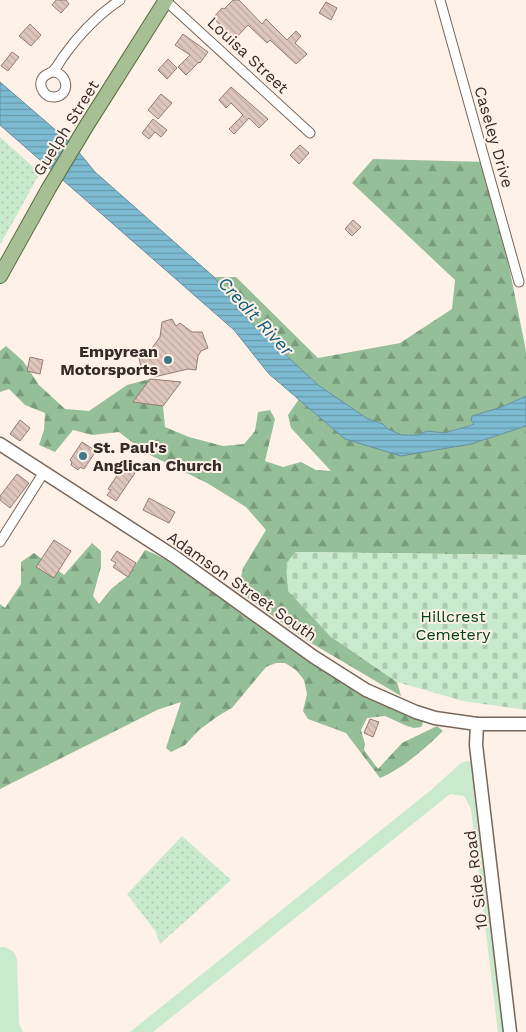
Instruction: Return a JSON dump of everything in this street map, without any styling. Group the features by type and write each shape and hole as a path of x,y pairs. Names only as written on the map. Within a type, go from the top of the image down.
{"main road":[{"name":"Guelph Street","path":"0,275 49,188 166,0"},
{"name":"Adamson Street South","path":"0,444 175,557 314,657 353,682 416,712 435,718 477,724 526,724"},
{"name":"10 Side Road","path":"477,724 476,745 510,1032"}],"street":[{"path":"53,72 63,57 88,28 120,0"},
{"name":"Louisa Street","path":"166,0 310,133"},
{"name":"Caseley Drive","path":"440,0 519,282"},
{"path":"0,542 44,472"}],"green space":[{"path":"0,137 40,173 0,245"},
{"path":"373,159 488,162 526,351 526,396 502,407 472,416 475,423 445,433 427,431 418,435 402,435 388,429 383,424 368,419 318,385 293,362 242,314 214,277 236,277 318,358 400,343 452,309 455,280 352,183"},
{"path":"6,346 23,361 39,385 65,409 89,411 127,385 150,379 133,402 163,406 165,427 189,437 223,446 244,444 255,431 258,412 270,410 275,419 265,461 283,467 301,462 316,470 331,471 291,428 288,415 299,399 345,439 471,444 526,426 526,555 295,552 330,636 397,682 401,696 306,640 238,591 243,568 266,530 246,507 207,483 146,453 119,432 92,435 73,430 55,452 39,445 44,430 45,413 25,405 9,389 0,392 0,351"},
{"path":"92,543 101,551 101,567 93,596 99,604 111,589 129,575 145,550 178,568 287,646 336,678 369,696 421,720 423,723 421,727 414,728 385,716 367,718 361,730 365,744 364,750 378,769 402,743 437,726 443,731 405,763 380,778 346,733 308,719 303,711 307,694 304,680 296,670 285,663 276,663 266,667 232,708 199,730 185,745 171,752 166,748 181,702 157,710 0,789 0,604 5,608 21,584 21,562 34,553 64,575"},
{"name":"Hillcrest Cemetery","path":"295,552 526,555 526,710 463,701 397,682 330,636 288,591 286,564"},
{"path":"467,761 472,765 503,1032 498,1032 471,809 464,796 450,794 153,1032 130,1032 431,790 461,763"},
{"path":"182,836 231,880 160,944 156,932 127,894"},
{"path":"0,947 5,947 14,952 17,959 19,1024 23,1032 0,1032"}],"water":[{"name":"Credit River","path":"0,82 73,145 95,172 214,277 242,314 318,385 368,419 383,424 388,429 402,435 418,435 427,431 445,433 474,424 471,421 472,416 502,407 526,396 526,426 471,444 401,456 345,439 269,374 234,330 0,125"}],"building":[{"path":"56,0 66,0 69,4 61,13 52,5"},
{"path":"233,0 239,0 262,24 266,19 287,40 296,31 301,36 295,43 307,54 296,64 270,40 267,43 248,25 235,39 213,18"},
{"path":"326,2 337,8 331,20 319,13"},
{"path":"30,24 41,35 31,46 19,36"},
{"path":"183,34 208,52 200,63 186,75 178,67 190,55 175,45"},
{"path":"12,52 19,57 8,71 1,66"},
{"path":"168,59 177,68 167,79 158,70"},
{"path":"231,87 268,119 259,128 249,118 234,134 229,129 243,115 231,103 226,108 219,100"},
{"path":"161,94 172,103 158,119 148,110"},
{"path":"153,119 167,130 161,137 155,132 149,139 142,133"},
{"path":"300,145 309,153 299,164 290,155"},
{"path":"353,220 361,227 352,236 345,229"},
{"name":"Empyrean Motorsports","path":"172,319 176,326 180,323 192,332 202,332 208,348 201,351 198,356 196,370 188,369 154,377 148,365 141,367 139,358 150,354 149,348 152,348 160,337 162,322"},
{"path":"30,357 43,360 40,374 27,371"},
{"path":"150,379 181,382 163,406 133,402"},
{"path":"20,420 30,428 20,441 10,434"},
{"name":"St. Paul's Anglican Church","path":"82,442 96,451 84,469 80,467 78,470 71,465 72,462 70,460"},
{"path":"124,465 135,473 116,501 107,495 111,490 108,489"},
{"path":"17,474 29,483 10,508 0,500 0,496"},
{"path":"149,498 175,512 169,523 143,510"},
{"path":"54,540 71,551 54,578 36,567"},
{"path":"117,551 136,563 128,577 113,567 116,563 111,560"},
{"path":"370,719 379,722 373,737 364,733"}],"place":[{"name":"Empyrean Motorsports","path":"168,360"},
{"name":"St. Paul's Anglican Church","path":"83,456"}]}
